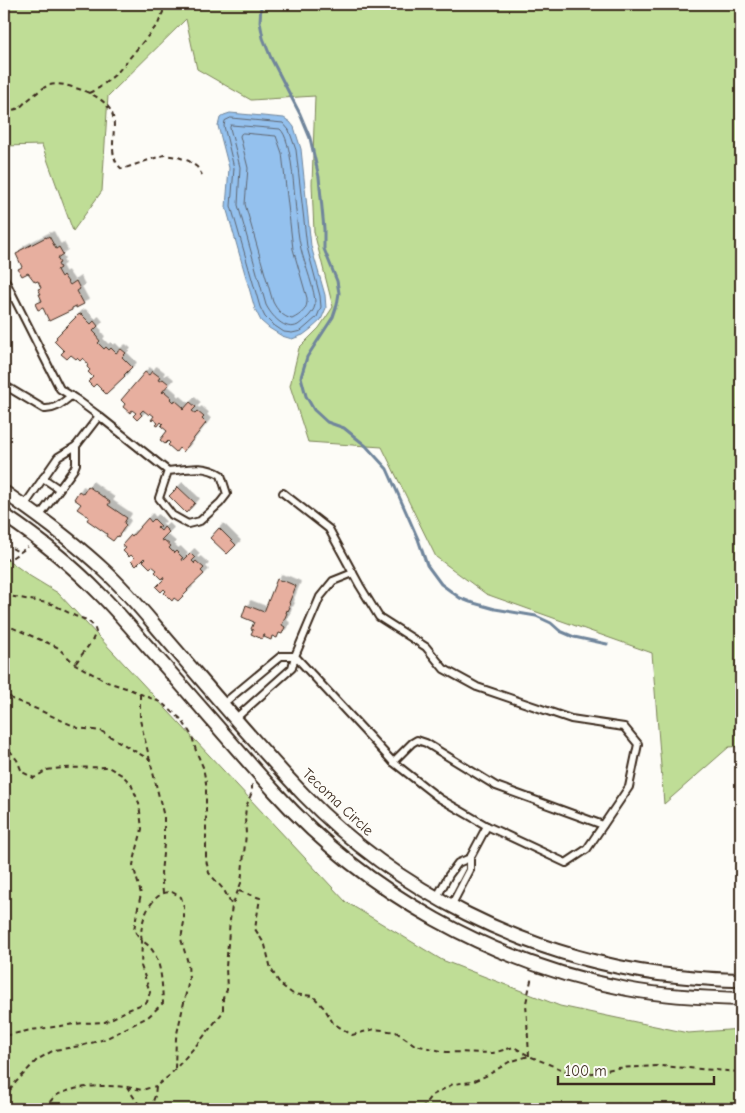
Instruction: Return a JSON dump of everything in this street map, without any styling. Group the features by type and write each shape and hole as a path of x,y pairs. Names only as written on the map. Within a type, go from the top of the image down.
{"street":[{"name":"Tecoma Circle","path":"4,492 76,546 106,572 319,810 378,859 436,898 494,928 586,960 622,968 700,979 741,980"},
{"path":"24,506 9,519 55,553 99,593 277,794 333,848 378,884 462,934 560,972 589,980 664,994 698,998 741,999"},
{"path":"29,533 39,517"},
{"path":"209,715 224,704"},
{"path":"222,731 236,718"},
{"path":"427,914 436,898"},
{"path":"443,923 451,906"},
{"path":"698,998 700,979"}],"lane":[{"path":"4,278 60,389 99,416 168,472 201,468 212,469 221,475 227,494 200,522 188,524 172,515 159,498 168,472"},
{"path":"4,385 44,409 55,408 71,396"},
{"path":"24,506 58,457 76,446 99,416"},
{"path":"39,517 76,464 76,446"},
{"path":"43,478 59,489"},
{"path":"224,704 281,656 295,656 393,762 439,798 487,826 566,862 587,849 628,788 638,744 624,727 571,719 477,687 444,669 426,647 380,617 329,529 283,493"},
{"path":"236,718 292,668 295,656 320,596 333,581 353,573"},
{"path":"393,762 417,740 426,743 496,786 603,825"},
{"path":"451,906 470,870 470,858 487,826"},
{"path":"436,898 458,862 470,858"}],"path":[{"path":"89,93 117,73 158,24 162,12 162,4"},
{"path":"4,110 19,108 42,88 50,84 61,83 89,93 110,108 114,121 113,153 117,165 122,169 164,155 189,161 202,175"},
{"path":"4,544 20,553"},
{"path":"4,561 28,547"},
{"path":"4,595 52,604 87,620 94,626 96,632 92,641 75,664"},
{"path":"4,624 57,647 75,664 107,682 162,703 182,720 192,736 206,783 206,860 209,872 224,890 232,906"},
{"path":"4,689 12,700 78,728 101,731 150,760"},
{"path":"140,693 140,720 164,817 161,873 163,893"},
{"path":"4,743 17,760 22,772 34,778 47,770 108,767 122,775 131,784 139,803 142,829 133,865 141,894 134,930 154,952 162,978 163,1002 148,1016 105,1039 81,1046 54,1050 38,1060 16,1082 4,1098"},
{"path":"44,1109 56,1096 76,1089 106,1085 142,1090 156,1086 169,1076 223,1012 223,998 227,990 226,967 232,906 242,883 246,834 245,816 252,792 252,784"},
{"path":"239,891 260,898 255,929 265,946 271,969 280,984 293,994 313,996 333,1023 352,1035 375,1029 396,1032 415,1045 446,1052 493,1053 514,1047 529,1056 578,1076 616,1068 660,1066 741,1072"},
{"path":"4,1036 31,1030 104,1022 147,1002 150,992 141,966 142,941 140,934 143,920 151,904 163,893 172,892 181,898 184,907 181,939 188,962 189,980 176,1038 176,1068"},
{"path":"529,1056 526,1003 532,976"},
{"path":"421,1109 431,1096 453,1084 472,1082 509,1062 529,1056"},
{"path":"150,1109 156,1086"},
{"path":"126,1087 144,1109"},
{"path":"580,1109 623,1104 653,1109"}],"green space":[{"path":"4,4 741,4 741,746 729,747 664,804 652,653 486,594 436,557 382,447 308,442 290,386 299,348 319,328 333,307 314,232 312,184 315,96 251,100 197,69 186,19 108,96 102,191 73,231 42,145 4,146"},
{"path":"4,557 58,593 346,902 442,960 560,1006 688,1033 741,1029 741,1109 4,1109"}],"water":[{"path":"230,113 284,118 294,127 301,149 311,246 325,295 326,308 321,320 303,335 292,339 282,336 269,328 261,321 255,309 226,207 229,168 218,126 220,118"}],"building":[{"path":"49,236 56,249 59,247 63,254 57,258 60,268 57,270 61,277 63,275 70,285 76,281 80,289 77,291 84,304 76,308 76,306 72,310 49,321 43,308 38,310 35,304 42,301 38,289 41,288 38,281 35,282 28,273 22,276 18,269 22,267 16,254"},
{"path":"81,314 91,324 94,321 98,326 93,331 100,341 98,343 104,349 106,347 109,350 111,348 116,353 121,349 126,353 122,357 132,367 106,394 96,384 93,387 88,382 93,377 88,372 90,370 87,367 88,364 83,358 80,361 71,355 67,359 61,354 64,351 54,341"},
{"path":"152,371 160,377 158,380 163,379 169,384 162,392 163,393 164,391 174,402 175,400 184,408 183,410 190,402 196,407 192,411 195,413 197,411 204,417 202,419 206,423 183,452 179,448 176,452 168,445 170,443 168,441 165,444 160,440 167,431 161,426 163,424 161,422 158,426 156,425 158,423 153,419 151,420 154,416 150,413 149,415 143,410 140,413 142,415 137,420 133,416 136,413 132,410 130,413 123,407 125,404 121,400 145,372 149,375"},
{"path":"88,486 110,502 108,505 127,518 124,523 126,525 113,541 106,536 107,534 87,520 89,517 77,509 81,504 74,499 79,491 83,494"},
{"path":"178,487 195,503 186,513 169,496"},
{"path":"148,518 151,522 154,519 161,526 157,527 161,531 164,527 169,532 161,540 164,540 171,546 169,548 174,553 176,551 183,558 181,559 182,561 190,553 195,558 192,561 194,563 196,561 204,568 201,571 204,574 178,601 174,598 172,601 164,593 166,591 164,589 161,592 156,587 164,579 155,572 157,570 152,566 150,568 143,561 144,558 136,566 131,561 134,558 131,555 129,557 123,551 126,548 122,545"},
{"path":"219,528 236,545 227,554 210,538"},
{"path":"277,579 296,586 282,625 285,627 282,634 279,633 277,638 272,636 271,640 264,637 264,635 262,639 251,634 254,622 242,617 246,605 264,612"}],"waterway":[{"path":"261,4 260,22 263,38 310,138 319,177 324,249 337,281 339,293 333,317 307,357 301,377 306,396 314,410 327,422 344,428 366,446 387,469 418,539 427,565 441,584 460,598 470,602 495,609 536,616 551,623 560,631 574,637 607,644"}]}
